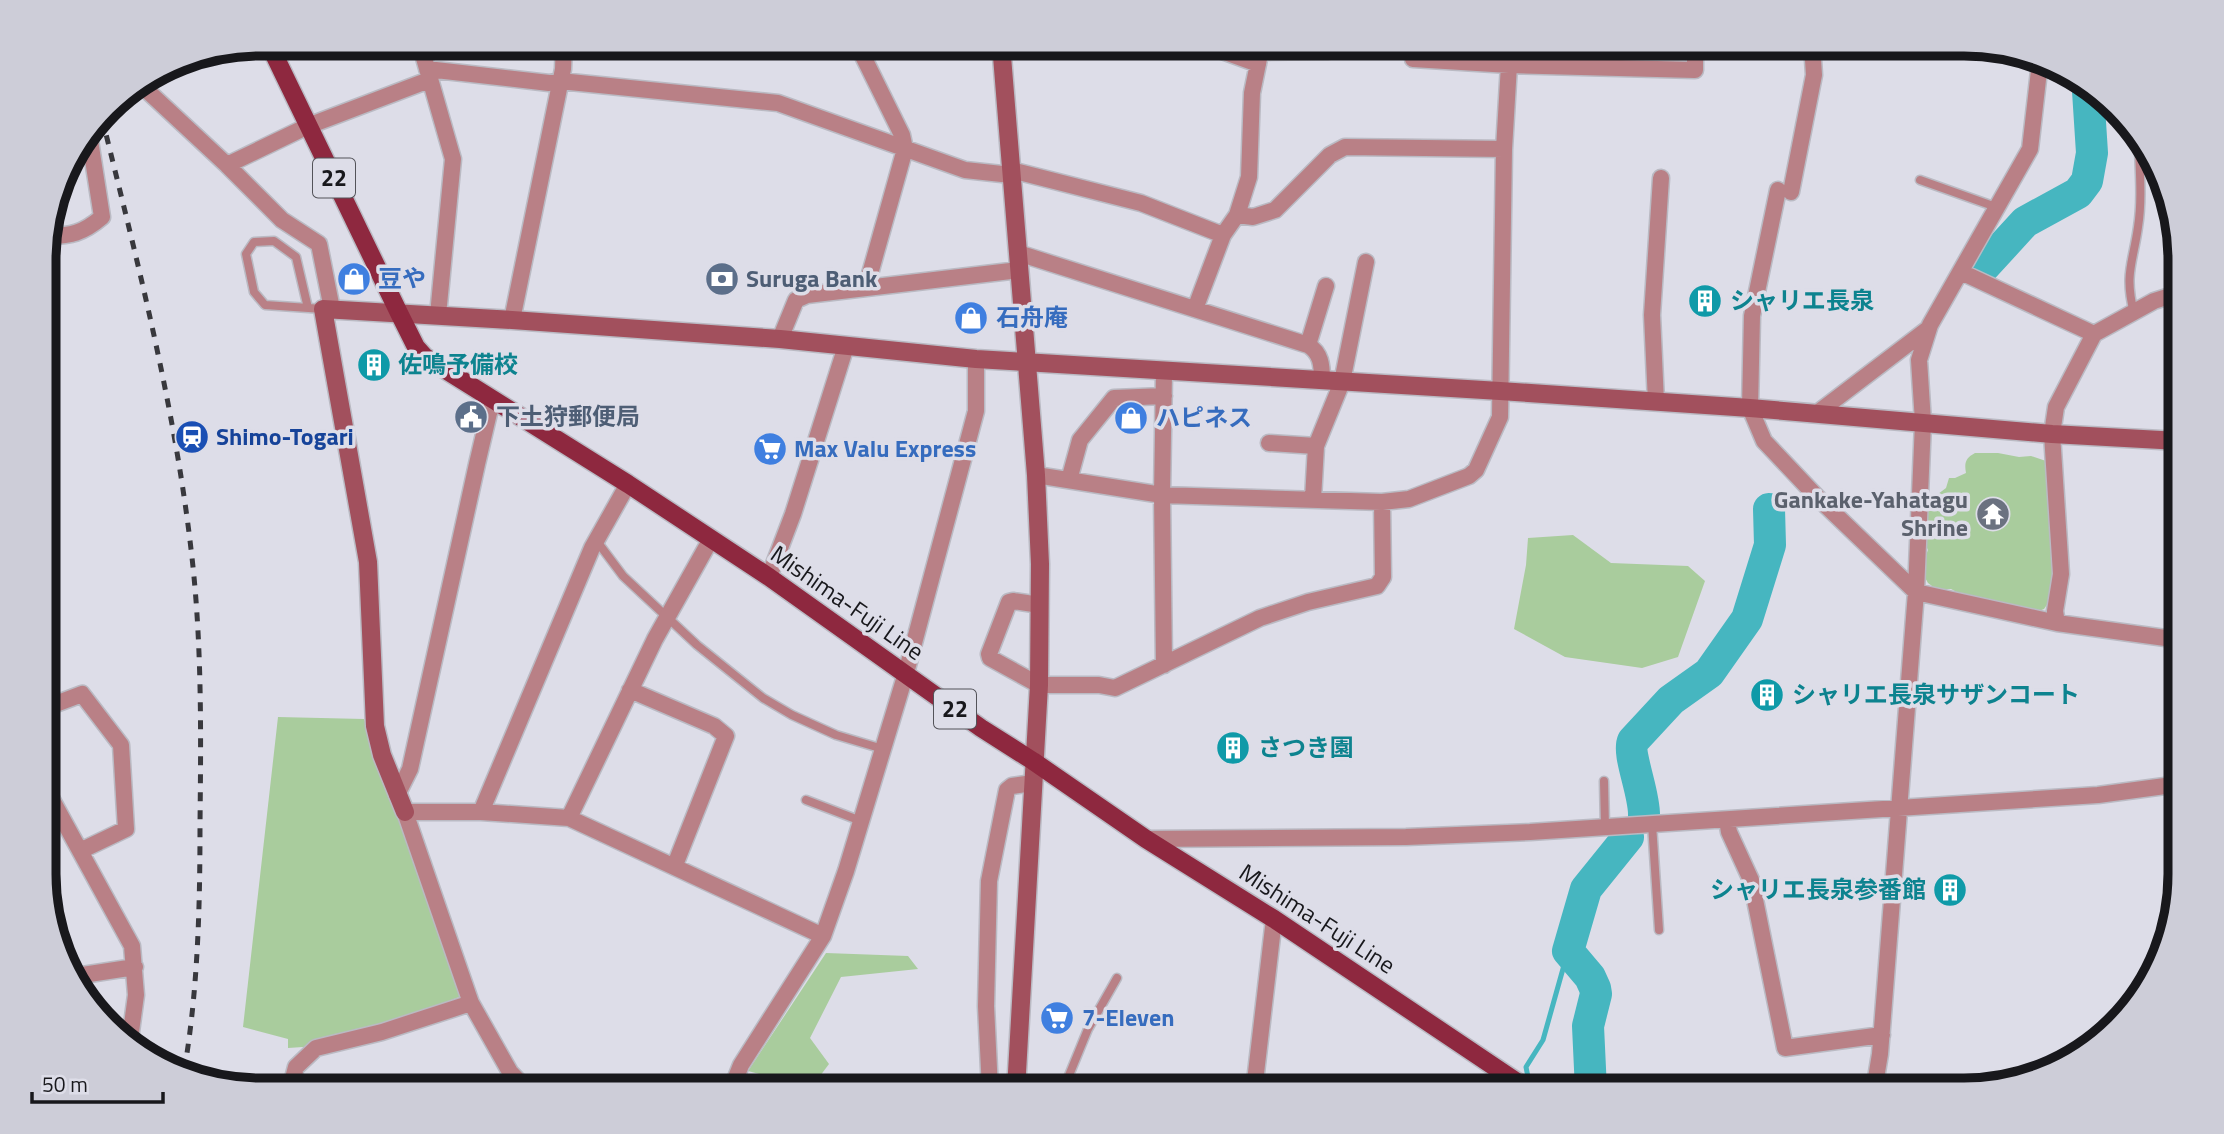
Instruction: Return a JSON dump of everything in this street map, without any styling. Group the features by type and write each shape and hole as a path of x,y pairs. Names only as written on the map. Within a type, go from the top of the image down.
{"main road":[{"name":"Mishima-Fuji Line","path":"274,56 398,313 416,347 425,356 769,577 981,728 1511,1078"}],"street":[{"path":"423,56 453,159 438,315"},
{"path":"512,320 563,56"},
{"path":"863,56 902,135 905,149 866,288"},
{"path":"1003,56 1036,475 1040,604 1039,685 1017,1078"},
{"path":"1195,309 1223,235 1237,215 1249,177 1252,93 1259,56"},
{"path":"1413,56 1413,59 1509,65 1695,70 1695,56"},
{"path":"1813,56 1814,75 1752,316 1750,408 1764,441 1817,497 1916,592 2057,623 2168,638"},
{"path":"1036,475 1162,495 1382,502 1409,499 1469,476 1476,470 1500,417 1504,149 1509,65"},
{"path":"1876,1078 1882,1035 1916,592 1923,422 1919,360 1930,328 2030,149 2039,71"},
{"path":"227,165 308,126 428,74 549,83 560,81 778,103 965,170 1011,172 1141,203 1223,235"},
{"path":"147,90 282,220 319,244 321,309 368,562 375,726 382,755 405,812 471,1003 516,1078"},
{"path":"58,236 74,235 89,228 102,217 91,146"},
{"path":"1237,215 1253,217 1275,210 1330,155 1345,147 1504,149"},
{"path":"1656,402 1652,315 1661,178"},
{"path":"780,340 796,300 807,295 866,288 1019,261 1195,309 1308,345 1322,362 1322,380"},
{"path":"1313,499 1316,446 1342,382 1366,262"},
{"path":"1961,272 2094,334"},
{"path":"1308,345 1326,286"},
{"path":"2057,623 2055,611 2061,574 2052,434 2056,407 2094,334 2154,301 2168,297"},
{"path":"321,309 780,340 976,359 1500,391 1750,408 2052,434 2168,439"},
{"path":"1816,414 1930,328"},
{"path":"769,577 793,514 846,346"},
{"path":"736,1078 741,1065 823,936 846,872 906,673 976,411 976,359"},
{"path":"1164,372 1164,665"},
{"path":"1069,480 1080,440 1114,398 1164,396"},
{"path":"397,795 410,769 477,464 489,413 495,400"},
{"path":"1269,443 1316,446"},
{"path":"481,812 596,540 628,484"},
{"path":"1040,604 1009,602 989,654 990,658 1039,685 1100,685 1115,688 1260,618 1377,586 1383,577 1382,502"},
{"path":"569,818 668,615 711,539"},
{"path":"631,690 714,726 726,736 675,865"},
{"path":"56,704 82,694 121,745 126,829 80,851"},
{"path":"989,1078 986,1006 989,881 1007,790 1012,786 1033,783"},
{"path":"1146,839 1406,837 1605,827 2098,795 2168,786"},
{"path":"56,806 132,946 136,995 131,1032"},
{"path":"405,812 481,812 569,818 823,936"},
{"path":"1727,820 1751,880 1785,1048 1882,1035"},
{"path":"1255,1078 1274,919"},
{"path":"83,975 135,967"},
{"path":"293,1078 296,1067 316,1048 382,1032 471,1003"}],"lane":[{"path":"2134,313 2128,277 2139,225 2139,156"},
{"path":"1920,180 1997,208"},
{"path":"274,242 296,257 321,309 265,304 254,292 246,254 254,243 274,242"},
{"path":"596,540 623,576 668,615 697,645 763,698 836,735 883,749"},
{"path":"1604,781 1605,827"},
{"path":"806,800 862,821"},
{"path":"1653,824 1658,929"},
{"path":"1068,1078 1088,1029 1117,978"}],"green space":[{"path":"1975,453 2031,456 2046,461 2046,475 2053,487 2055,561 2052,576 2055,593 2044,609 2036,612 1966,597 1951,589 1936,589 1928,583 1923,574 1922,566 1928,550 1922,523 1925,502 1928,496 1934,497 1946,488 1949,478 1966,473 1966,461"},
{"path":"1573,535 1611,563 1688,566 1705,581 1678,657 1642,668 1565,657 1514,629 1526,565 1528,538"},
{"path":"278,717 364,719 462,996 333,1045 288,1048 288,1039 243,1027"},
{"path":"826,953 908,956 918,969 841,977 810,1038 829,1064 818,1078 774,1078 748,1071"}],"waterway":[{"path":"1981,270 2025,222 2078,193 2087,181 2092,153 2089,99"},
{"path":"1644,816 1632,755 1633,741 1671,700 1709,673 1747,619 1770,545 1769,509"},
{"path":"1590,1078 1588,1026 1595,988 1590,977 1568,951 1586,889 1628,837"},
{"path":"1529,1078 1526,1067 1543,1040 1568,951"}],"railway":[{"path":"105,129 165,386 184,494 195,583 201,755 199,886 195,979 185,1063"}],"place":[{"name":"豆や","path":"354,279"},
{"name":"Suruga Bank","path":"722,279"},
{"name":"シャリエ長泉","path":"1705,301"},
{"name":"石舟庵","path":"971,318"},
{"name":"佐鳴予備校","path":"374,365"},
{"name":"下土狩郵便局","path":"471,417"},
{"name":"ハピネス","path":"1131,418"},
{"name":"Shimo-Togari","path":"192,437"},
{"name":"Max Valu Express","path":"770,449"},
{"name":"Gankake-Yahatagu Shrine","path":"1993,514"},
{"name":"シャリエ長泉サザンコート","path":"1767,695"},
{"name":"さつき園","path":"1233,748"},
{"name":"シャリエ長泉参番館","path":"1950,890"},
{"name":"7-Eleven","path":"1057,1018"}]}
